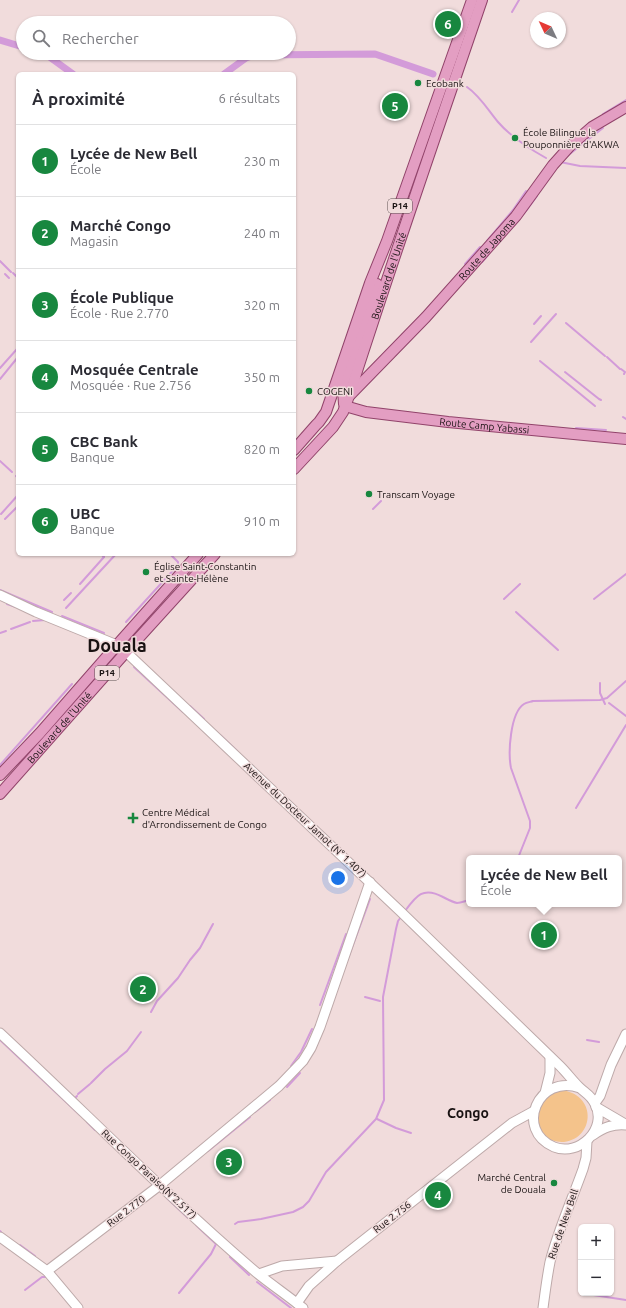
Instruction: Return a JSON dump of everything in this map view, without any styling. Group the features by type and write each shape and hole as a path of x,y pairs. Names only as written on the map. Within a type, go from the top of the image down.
{"main road":[{"name":"Boulevard de l'Unité","path":"296,448 326,412 346,351 436,105 472,0"},
{"name":"Boulevard de l'Unité","path":"296,468 333,427 349,396 385,282 482,0"},
{"name":"Route de Japoma","path":"349,396 426,317 516,216 553,165 570,146 592,127 626,107"},
{"path":"345,406 343,395 344,381 377,286 379,270 377,267"},
{"name":"Route Camp Yabassi","path":"345,406 366,412 448,422 626,439"},
{"name":"Boulevard de l'Unité","path":"0,775 40,733 196,556"},
{"name":"Boulevard de l'Unité","path":"0,794 213,556"}],"street":[{"name":"Avenue du Docteur Jamot (N° 1.407)","path":"0,595 36,612 117,645 126,652 404,914 583,1090"},
{"name":"Rue 2.770","path":"47,1271 160,1185 263,1100 293,1073 303,1061 311,1048 325,1014 370,882"},
{"name":"Rue Congo Paraiso(N°2.517)","path":"0,1033 160,1185 259,1274 300,1306"},
{"path":"590,1138 598,1121 596,1105 626,1034"},
{"path":"545,1093 550,1073 550,1057"},
{"path":"583,1090 604,1083"},
{"path":"568,1085 583,1090 596,1105 626,1124 610,1125 600,1130 580,1146 573,1149 557,1148 550,1145 538,1134 535,1127 534,1111 540,1098 556,1086 568,1085"},
{"name":"Rue 2.756","path":"300,1306 309,1286 337,1261 500,1132 512,1123 534,1111"},
{"name":"Rue de New Bell","path":"543,1308 550,1262 555,1244 583,1169 590,1138"},
{"path":"0,1237 47,1271 78,1308"},
{"path":"259,1274 282,1266 337,1261"}],"shaded area":[{"path":"559,1090 571,1093 580,1098 586,1106 588,1115 582,1132 575,1139 564,1142 555,1141 546,1137 536,1122 543,1098"}],"waterway":[{"path":"512,12 519,0"},
{"path":"0,40 16,45"},
{"path":"296,55 375,54 433,74"},
{"path":"54,60 70,72"},
{"path":"227,72 243,60"},
{"path":"467,87 480,99 508,133 546,158"},
{"path":"603,114 626,100"},
{"path":"566,157 603,128"},
{"path":"560,162 580,166 626,168"},
{"path":"487,241 513,210 526,191"},
{"path":"526,211 537,196"},
{"path":"499,242 525,212"},
{"path":"465,264 480,247"},
{"path":"482,262 488,255"},
{"path":"0,261 11,272"},
{"path":"13,273 16,276"},
{"path":"5,274 9,278"},
{"path":"531,342 556,314"},
{"path":"534,324 541,316"},
{"path":"566,323 605,356"},
{"path":"0,368 16,350"},
{"path":"607,357 620,369"},
{"path":"0,379 16,359"},
{"path":"540,361 595,406"},
{"path":"621,369 625,372 624,374"},
{"path":"565,372 601,400"},
{"path":"576,428 606,430"},
{"path":"0,461 12,472"},
{"path":"1,514 16,497"},
{"path":"373,509 381,501"},
{"path":"5,519 16,508"},
{"path":"66,608 114,556"},
{"path":"126,622 178,565 178,562 172,556"},
{"path":"80,584 104,557"},
{"path":"594,599 626,574"},
{"path":"504,599 520,584"},
{"path":"0,590 52,612"},
{"path":"64,600 71,593"},
{"path":"7,604 16,607"},
{"path":"516,612 558,650"},
{"path":"62,616 104,633"},
{"path":"33,621 45,620"},
{"path":"11,629 30,622"},
{"path":"0,633 6,631"},
{"path":"134,667 183,712"},
{"path":"519,855 530,828 530,821 511,768 510,761 511,734 519,709 525,703 533,701 600,700 607,698 626,681"},
{"path":"600,683 600,693 605,704"},
{"path":"0,765 72,684"},
{"path":"609,703 626,716"},
{"path":"190,706 204,719"},
{"path":"576,808 626,725"},
{"path":"220,735 237,751"},
{"path":"405,911 417,897 421,894 430,892 457,903 466,901"},
{"path":"347,961 370,899"},
{"path":"235,1224 238,1222 293,1212 303,1207 309,1201 326,1172 376,1119 384,1100 383,997 396,929 398,921 401,917"},
{"path":"151,1012 157,1001 178,978 200,948 213,924"},
{"path":"320,1005 346,934"},
{"path":"365,997 380,1001"},
{"path":"291,1066 301,1052 312,1029"},
{"path":"91,1083 127,1051 141,1032"},
{"path":"0,1040 80,1115"},
{"path":"587,1040 599,1042"},
{"path":"287,1087 300,1073"},
{"path":"78,1094 90,1084"},
{"path":"74,1099 77,1096"},
{"path":"255,1112 270,1100"},
{"path":"208,1151 250,1117"},
{"path":"377,1119 411,1133"},
{"path":"87,1122 95,1130"},
{"path":"167,1198 188,1218"},
{"path":"179,1293 211,1254 216,1244 196,1225"},
{"path":"20,1245 35,1256"},
{"path":"230,1257 249,1275"},
{"path":"25,1290 42,1277 46,1277"},
{"path":"257,1282 291,1308"},
{"path":"600,1296 626,1300"}],"place":[{"name":"UBC","path":"448,24"},
{"name":"Ecobank","path":"418,83"},
{"name":"CBC Bank","path":"395,106"},
{"name":"École Bilingue la Pouponnière d'AKWA","path":"515,138"},
{"name":"COGENI","path":"309,391"},
{"name":"Transcam Voyage","path":"369,494"},
{"name":"Église Saint-Constantin et Sainte-Hélène","path":"146,572"},
{"name":"Centre Médical d'Arrondissement de Congo","path":"133,818"},
{"name":"Lycée de New Bell","path":"544,935"},
{"name":"Marché Congo","path":"143,989"},
{"name":"École Publique","path":"229,1162"},
{"name":"Marché Central de Douala","path":"554,1183"},
{"name":"Mosquée Centrale","path":"438,1195"}],"district":[{"name":"Douala","path":"117,645"},
{"name":"Congo","path":"468,1113"}]}
